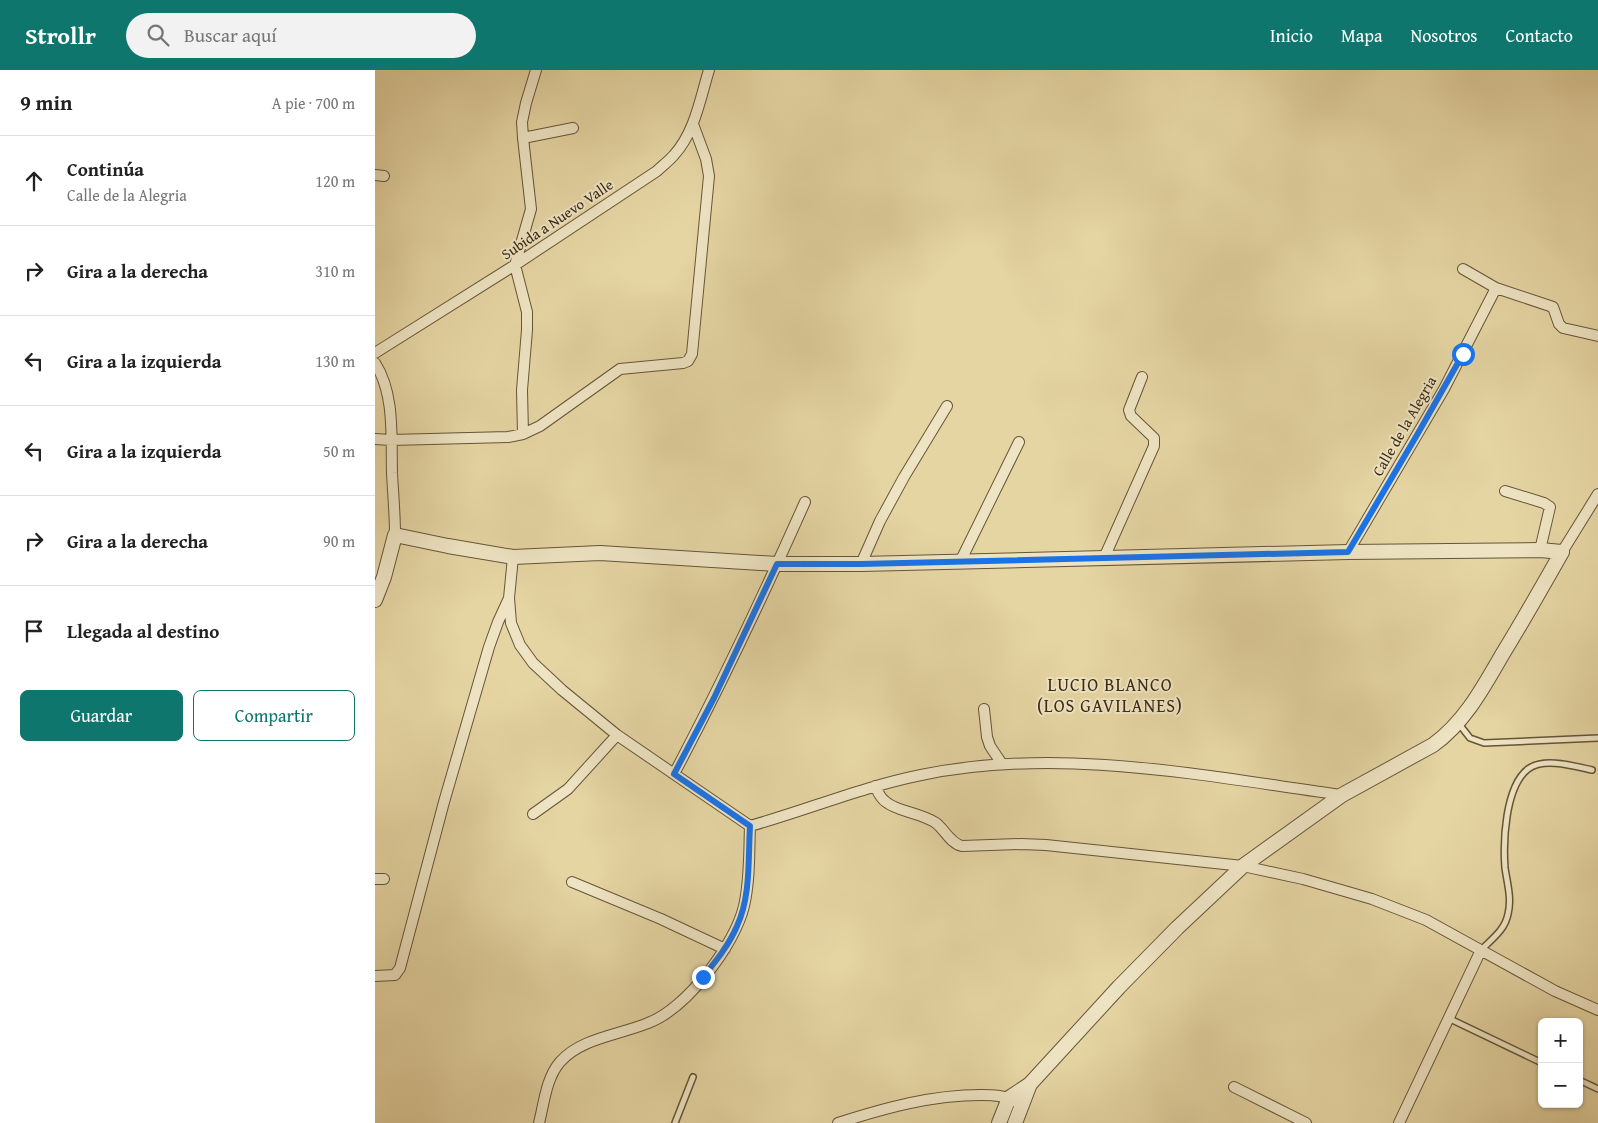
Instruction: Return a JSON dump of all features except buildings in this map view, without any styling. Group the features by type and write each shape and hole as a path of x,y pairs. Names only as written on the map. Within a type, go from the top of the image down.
{"street":[{"path":"523,434 522,390 527,312 515,265 531,209 522,122 536,70"},
{"name":"Subida a Nuevo Valle","path":"375,353 515,265 657,171 684,142 693,124 709,70"},
{"path":"375,439 508,437 523,434 540,426 620,370 687,361 692,354 709,176 706,159 693,124"},
{"path":"523,138 573,128"},
{"path":"1463,269 1496,288 1553,307 1559,324 1563,328 1598,336"},
{"name":"Calle de la Alegria","path":"1348,552 1444,389 1496,288"},
{"path":"375,363 381,372 387,390 395,535 384,577 375,600"},
{"path":"1104,558 1154,446 1154,438 1131,416 1129,410 1142,377"},
{"path":"861,564 903,477 947,406"},
{"path":"961,560 1019,442"},
{"path":"1505,491 1550,507 1540,550"},
{"path":"999,1123 1030,1084 1119,987 1177,928 1243,866 1342,795 1433,745 1446,736 1459,723 1485,684 1598,494"},
{"path":"674,774 714,698 805,502"},
{"path":"395,535 513,557 600,553 777,564 861,564 961,560 1348,552 1540,550 1562,552"},
{"path":"513,557 509,598 511,623 520,645 533,663 562,690 617,735 750,826"},
{"path":"375,976 395,975 400,968 444,802 489,647 509,598"},
{"path":"985,709 987,737 990,746 1002,764"},
{"path":"533,814 568,789 617,735"},
{"path":"750,826 875,786 921,774 1002,764 1056,762 1117,766 1342,795"},
{"path":"875,786 885,802 927,817 939,826 957,845 1046,845 1243,866 1303,879 1373,899 1426,920 1555,991 1598,1010"},
{"path":"539,1123 549,1082 558,1064 572,1050 650,1023 669,1012 683,1000 725,949 738,925 744,905 750,826"},
{"path":"572,882 661,919 725,949"},
{"path":"1399,1123 1481,950"},
{"path":"1234,1088 1306,1123"},
{"path":"838,1123 880,1110 942,1096 989,1095 1015,1102"},
{"path":"1015,1102 1015,1123"}],"lane":[{"path":"1459,723 1470,738 1484,743 1598,738"},
{"path":"1481,950 1504,926 1509,913 1504,844 1509,804 1517,784 1528,769 1544,764 1565,763 1592,770"},
{"path":"1448,1018 1538,1060"},
{"path":"675,1123 693,1077"},
{"path":"1583,1082 1598,1089"}],"district":[{"name":"LUCIO BLANCO (LOS GAVILANES)","path":"1110,694"}],"route":[{"path":"703,977 725,949 738,925 747,885 750,826 674,774 755,615 777,564 861,564 961,560 1348,552 1463,354"}]}
